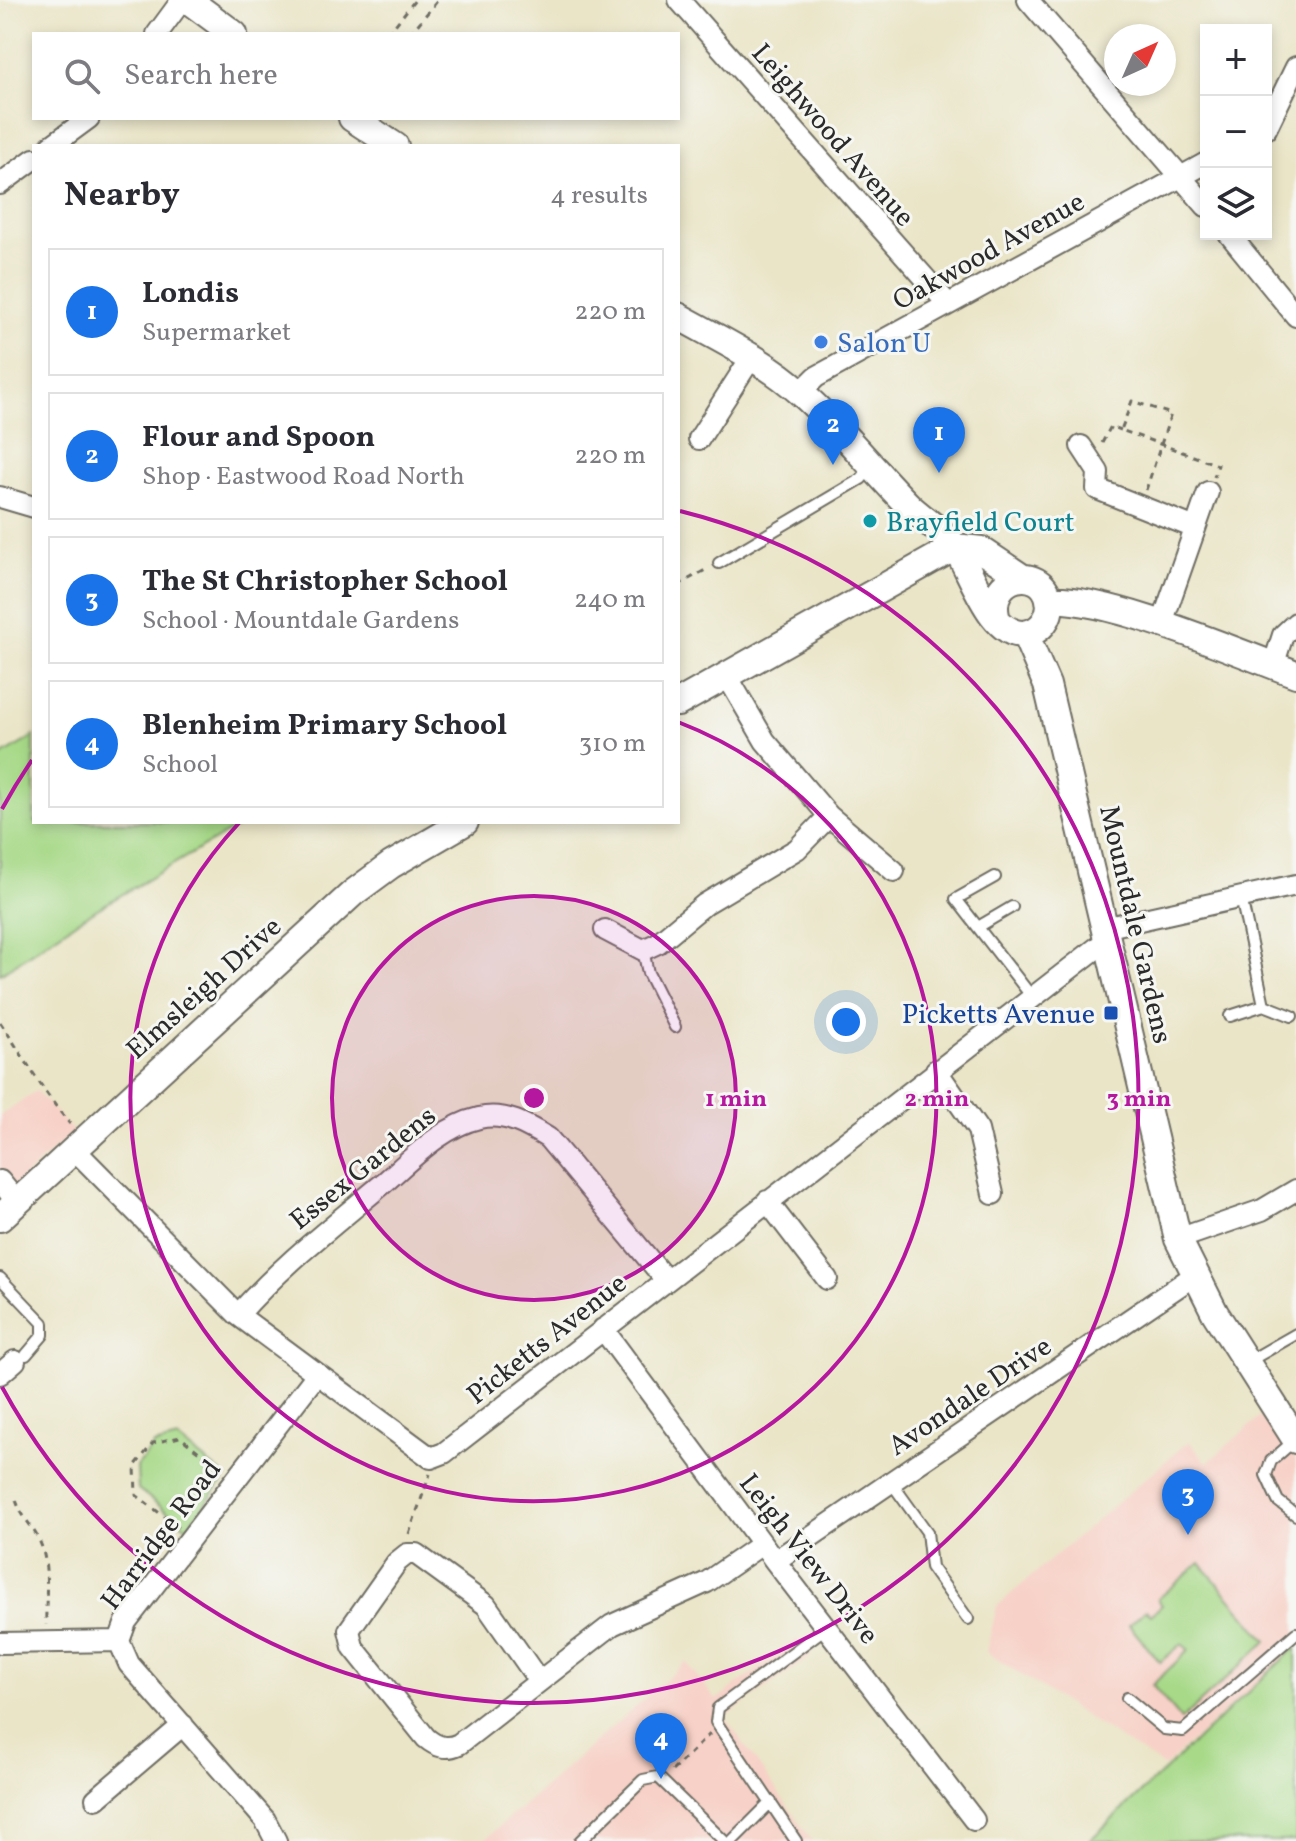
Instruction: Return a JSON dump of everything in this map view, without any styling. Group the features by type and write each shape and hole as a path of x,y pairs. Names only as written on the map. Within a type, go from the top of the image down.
{"street":[{"path":"159,32 185,0 231,32"},
{"name":"Leighwood Avenue","path":"679,0 948,304"},
{"path":"1028,0 1200,199"},
{"path":"1272,117 1293,77"},
{"path":"54,144 86,120"},
{"path":"0,184 32,160"},
{"name":"Oakwood Avenue","path":"801,392 816,377 1200,166"},
{"path":"1234,240 1296,316"},
{"path":"680,317 751,358 801,392 874,465 909,506 955,547 977,590 1008,630 1025,634 1034,631 1047,618 1049,600 1040,585 1023,578 981,550 955,547 680,702"},
{"path":"699,439 751,358"},
{"path":"1084,451 1098,472 1097,489 1195,528"},
{"path":"1161,626 1208,492"},
{"path":"0,497 32,506"},
{"path":"996,616 995,598 999,589 1014,579 1023,578"},
{"path":"1049,600 1071,599 1161,626 1285,670 1283,635 1296,623"},
{"name":"Mountdale Gardens","path":"1025,634 1047,685 1178,1239 1246,1364 1294,1431"},
{"path":"727,676 765,741 829,816 894,871"},
{"path":"605,930 643,950 658,943 705,904 797,849 829,816"},
{"name":"Elmsleigh Drive","path":"8,1210 353,893 391,865 462,824"},
{"path":"1106,934 1296,885"},
{"name":"Picketts Avenue","path":"431,1458 444,1453 1032,997 1106,934"},
{"path":"936,1070 978,1130 993,1194"},
{"name":"Essex Gardens","path":"238,1315 291,1260 433,1142 463,1124 499,1116 524,1124 548,1138 666,1280"},
{"path":"78,1144 238,1315 431,1458"},
{"path":"0,1181 8,1210"},
{"path":"1178,1239 1262,1210 1296,1190"},
{"path":"767,1201 827,1279"},
{"name":"Avondale Drive","path":"775,1561 1195,1275"},
{"name":"Leigh View Drive","path":"603,1329 762,1544 974,1820"},
{"name":"Harridge Road","path":"276,1841 265,1820 129,1664 119,1641 126,1622 317,1374"},
{"path":"539,1681 486,1605 422,1557 407,1554 397,1562 352,1621 349,1639 426,1738 443,1748 459,1744 612,1625 707,1582 762,1544"},
{"path":"0,1643 119,1641"},
{"path":"96,1799 183,1725"}],"lane":[{"path":"719,563 861,479 874,465"},
{"path":"995,877 956,899 1032,997"},
{"path":"1241,897 1264,1005"},
{"path":"978,927 1012,907"},
{"path":"643,950 648,973 675,1027"},
{"path":"1230,1016 1264,1005 1292,1016"},
{"path":"0,1278 43,1323 43,1335 13,1363"},
{"path":"1246,1364 1296,1334"},
{"path":"1294,1431 1271,1461 1266,1475 1278,1501 1296,1515"},
{"path":"891,1482 927,1532 931,1567 968,1619"},
{"path":"796,1841 716,1722 718,1708 828,1627"},
{"path":"1127,1698 1164,1729 1183,1731 1296,1633"},
{"path":"580,1841 643,1780 658,1777 724,1841"},
{"path":"732,1841 771,1802"}],"path":[{"path":"390,32 415,0"},
{"path":"412,32 438,0"},
{"path":"1121,430 1132,401 1171,414 1140,506"},
{"path":"1084,451 1101,446 1111,426 1218,465 1208,492"},
{"path":"680,584 719,563"},
{"path":"0,1022 39,1078 43,1092 78,1144"},
{"path":"190,1537 136,1495 135,1466 153,1443 180,1437 235,1480"},
{"path":"407,1554 407,1539 429,1478 431,1458"},
{"path":"16,1500 21,1516 38,1538 44,1556 47,1642"}],"shaded area":[{"path":"36,1091 74,1132 18,1182 0,1192 0,1116"},
{"path":"1266,1412 1296,1460 1296,1647 1164,1767 986,1652 997,1606 1189,1441 1207,1463"},
{"path":"798,1639 811,1656 725,1717 812,1841 483,1841 686,1662 716,1700"}],"green space":[{"path":"32,737 32,824 242,824 77,921 0,974 0,757"},
{"path":"178,1439 226,1477 187,1527 138,1489 137,1467 154,1445"},
{"path":"1200,1563 1267,1641 1181,1720 1152,1685 1189,1650 1182,1644 1160,1662 1129,1625 1146,1610 1151,1615 1162,1605 1158,1599"},
{"path":"1296,1647 1296,1841 1089,1841"}],"place":[{"name":"Salon U","path":"821,342"},
{"name":"Flour and Spoon","path":"833,465"},
{"name":"Londis","path":"939,473"},
{"name":"Brayfield Court","path":"870,521"},
{"name":"Picketts Avenue","path":"1111,1013"},
{"name":"The St Christopher School","path":"1188,1535"},
{"name":"Blenheim Primary School","path":"661,1779"}]}
